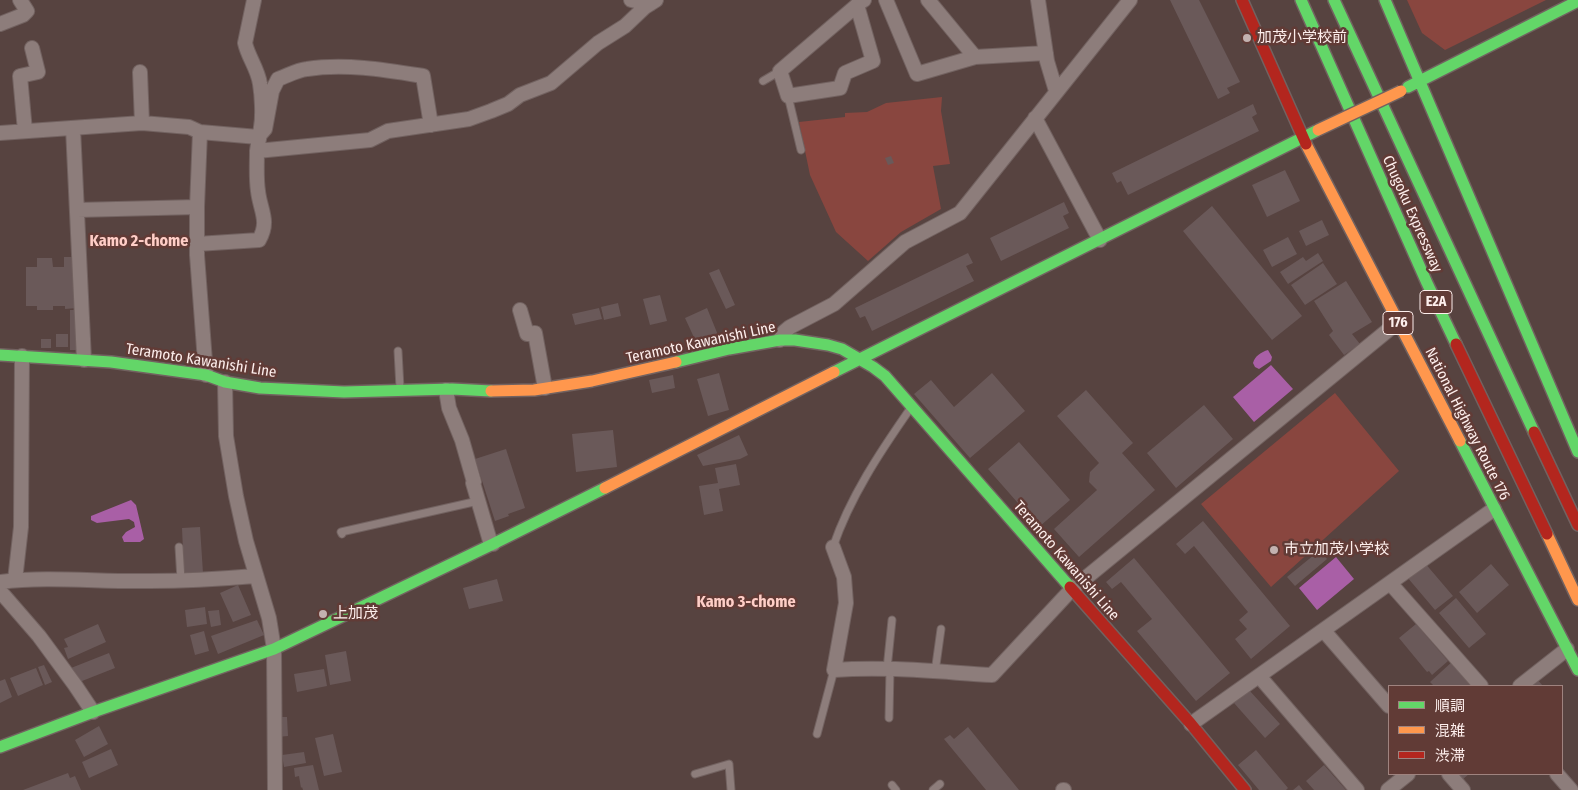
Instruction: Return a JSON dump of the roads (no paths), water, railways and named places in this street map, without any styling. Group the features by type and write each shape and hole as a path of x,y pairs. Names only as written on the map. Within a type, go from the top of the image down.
{"main road":[{"name":"National Highway Route 176","path":"1242,0 1303,138 1578,670"},
{"name":"Chugoku Expressway","path":"1301,0 1427,283 1578,600"},
{"name":"Chugoku Expressway","path":"1334,0 1578,525"},
{"path":"1385,0 1578,452"},
{"path":"0,747 93,712 274,649 493,544 1578,1"},
{"name":"Teramoto Kawanishi Line","path":"0,355 84,360 206,375 225,382 260,388 344,392 446,390 502,392 592,382 729,349 780,340 794,340 842,349 885,376 1071,590 1191,724 1246,790"}],"street":[{"path":"0,24 23,15 27,11 20,0"},
{"path":"197,244 260,240 264,232 264,218 258,191 258,144 261,127 260,82 255,66 246,50 245,43 254,0"},
{"path":"631,0 653,2"},
{"path":"886,0 917,74 975,57 1046,53"},
{"path":"928,0 975,57"},
{"path":"780,340 784,332 790,327 834,304 905,242 960,213 1130,0"},
{"path":"1042,1 1046,53 1056,91"},
{"path":"0,133 142,123 189,127 200,132 258,144 370,140 388,131 469,119 508,104 520,95 551,83 598,43 625,26 653,2"},
{"path":"861,2 873,61 845,73 840,88 788,96 780,71 861,2"},
{"path":"25,131 20,76 38,72 32,48"},
{"path":"258,144 265,129 272,91 278,79 306,69 375,68 423,76 432,125"},
{"path":"140,72 142,123"},
{"path":"1035,118 1100,240"},
{"path":"73,128 84,360"},
{"path":"200,132 197,244 200,307 206,351 206,375"},
{"path":"76,210 197,207"},
{"path":"520,310 527,334 535,333 545,388"},
{"path":"833,548 844,578 846,603 834,670 859,668 992,675 1071,590 1398,322"},
{"path":"15,580 22,527 22,356"},
{"path":"225,382 226,436 236,496 255,576 270,618 274,649 275,790"},
{"path":"446,390 449,408 462,440 478,501 490,541 493,544"},
{"path":"1191,724 1494,509"},
{"path":"0,582 15,580 181,580 255,576"},
{"path":"1390,583 1479,685"},
{"path":"0,591 40,636 76,685 93,712"},
{"path":"1324,630 1388,705"},
{"path":"1521,685 1567,649"},
{"path":"1259,676 1357,790"},
{"path":"1388,790 1407,775"},
{"path":"1450,775 1463,790"},
{"path":"1558,775 1571,790"}],"lane":[{"path":"763,81 780,71"},
{"path":"788,96 801,150"},
{"path":"398,351 401,392"},
{"path":"833,548 839,530 871,466 912,406"},
{"path":"341,532 384,519 478,501"},
{"path":"179,547 181,580"},
{"path":"889,718 888,669 892,620"},
{"path":"935,672 941,629"},
{"path":"817,734 834,670"},
{"path":"695,774 728,764 731,790"},
{"path":"933,790 940,784"}],"place":[{"name":"加茂小学校前","path":"1247,38"},
{"name":"市立加茂小学校","path":"1274,550"},
{"name":"上加茂","path":"323,614"}],"district":[{"name":"Kamo 2-chome","path":"139,242"},
{"name":"Kamo 3-chome","path":"746,603"}]}
